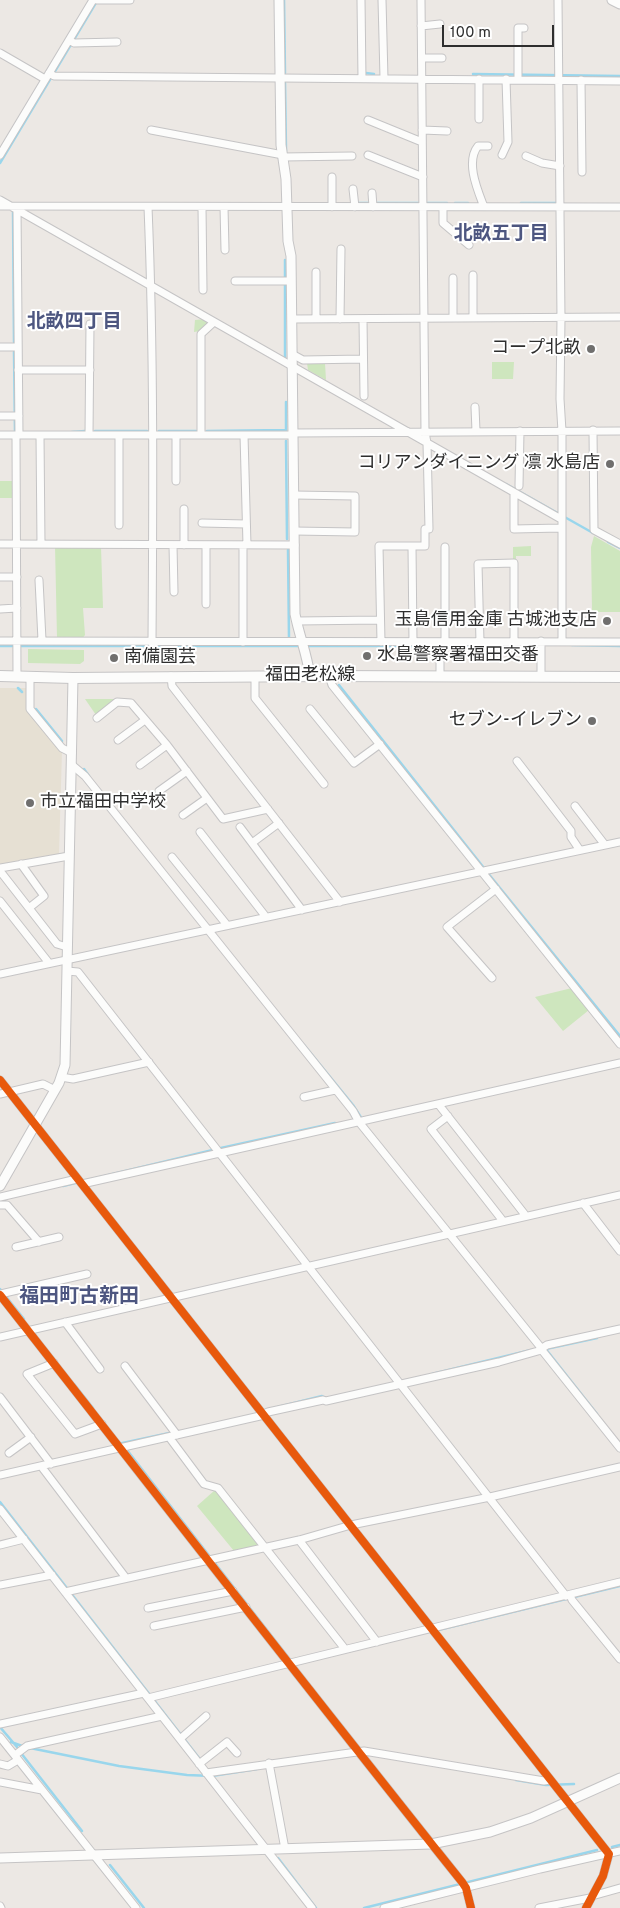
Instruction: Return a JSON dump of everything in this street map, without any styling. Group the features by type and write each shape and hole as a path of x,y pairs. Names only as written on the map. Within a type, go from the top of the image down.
{"main road":[{"name":"福田老松線","path":"0,676 73,678 170,676 620,676"}],"street":[{"path":"0,155 22,124 97,0 130,0"},
{"path":"280,0 283,156 286,179 291,281 297,621 307,656 310,676"},
{"path":"361,0 362,78"},
{"path":"382,0 384,78"},
{"path":"381,642 379,546 426,546 425,529 429,529 426,438 421,0"},
{"path":"558,0 562,641"},
{"path":"612,0 620,4"},
{"path":"421,26 440,24"},
{"path":"518,76 518,28 524,28"},
{"path":"72,41 117,42"},
{"path":"0,53 50,75 479,79 506,79 518,76 620,81"},
{"path":"422,58 442,58"},
{"path":"479,79 479,119"},
{"path":"502,155 508,142 506,79"},
{"path":"581,80 582,172"},
{"path":"368,120 422,142"},
{"path":"151,130 283,156 352,156"},
{"path":"422,130 447,131"},
{"path":"484,207 473,175 475,150 478,146 488,146"},
{"path":"368,155 423,177"},
{"path":"526,156 542,163 560,166"},
{"path":"332,177 332,207"},
{"path":"353,189 354,207"},
{"path":"372,193 373,207"},
{"path":"0,200 152,284 292,367 411,432 426,438 514,493 561,517"},
{"path":"0,206 15,208 620,208"},
{"path":"148,207 152,284 154,434 152,643"},
{"path":"202,207 203,290"},
{"path":"224,207 225,250"},
{"path":"443,207 443,223 469,245"},
{"path":"15,208 19,416 17,676"},
{"path":"340,319 341,249"},
{"path":"316,272 316,319"},
{"path":"473,275 473,318"},
{"path":"453,278 453,318"},
{"path":"235,281 291,281"},
{"path":"292,319 620,317"},
{"path":"363,319 364,396"},
{"path":"201,435 201,334 214,322"},
{"path":"89,435 90,324"},
{"path":"0,347 18,347"},
{"path":"292,354 303,360 363,359"},
{"path":"18,370 90,370"},
{"path":"475,407 476,431"},
{"path":"0,416 19,416"},
{"path":"593,430 594,530 620,544"},
{"path":"0,435 244,435 411,432 426,438 476,431 620,430"},
{"path":"519,486 520,431"},
{"path":"119,434 119,525"},
{"path":"40,435 41,544"},
{"path":"176,435 176,481"},
{"path":"243,642 246,524 244,435"},
{"path":"514,493 514,530 562,528"},
{"path":"294,495 355,496 355,532 294,531"},
{"path":"184,509 184,545"},
{"path":"202,523 246,524"},
{"path":"0,544 295,545"},
{"path":"173,545 174,592"},
{"path":"206,545 206,604"},
{"path":"412,546 413,642"},
{"path":"440,676 443,642 445,546"},
{"path":"480,642 478,564 514,563 514,642"},
{"path":"0,577 17,577"},
{"path":"39,580 42,640"},
{"path":"0,608 17,608"},
{"path":"297,621 380,620"},
{"path":"0,642 42,640 152,643 620,642"},
{"path":"541,641 541,676"},
{"path":"30,676 30,709 62,748 72,753"},
{"path":"170,676 172,686 340,902"},
{"path":"255,676 255,698 324,784"},
{"path":"329,676 332,684 620,1044"},
{"path":"0,1186 55,1090 65,1064 73,678"},
{"path":"97,718 118,702 130,704 167,745 223,819 268,809"},
{"path":"310,709 354,763 380,744"},
{"path":"118,740 145,720"},
{"path":"140,766 167,745"},
{"path":"517,761 571,831 571,837 579,849"},
{"path":"72,765 84,776 209,930 335,1090 451,1232 620,1448"},
{"path":"159,791 187,771"},
{"path":"183,815 207,798"},
{"path":"575,806 605,845"},
{"path":"252,843 279,823"},
{"path":"240,827 302,910"},
{"path":"200,832 266,917"},
{"path":"0,974 483,873 579,849 620,842"},
{"path":"68,947 57,944 0,870 21,864 70,856"},
{"path":"172,857 227,925"},
{"path":"21,864 44,896 29,908"},
{"path":"492,978 447,927 496,889"},
{"path":"0,901 49,963"},
{"path":"67,971 78,972 490,1497 620,1659"},
{"path":"61,1077 73,1079 149,1062"},
{"path":"0,1197 439,1105 620,1063"},
{"path":"0,1080 173,1297 609,1854"},
{"path":"0,1094 43,1084 55,1090"},
{"path":"304,1097 335,1090"},
{"path":"439,1105 526,1216"},
{"path":"448,1116 431,1129 503,1221"},
{"path":"0,1337 620,1194"},
{"path":"583,1203 620,1251"},
{"path":"0,1205 7,1205 39,1242"},
{"path":"16,1247 59,1237"},
{"path":"87,1274 1,1294 118,1445 212,1560 233,1591 292,1664 358,1753 463,1885 471,1908"},
{"path":"65,1322 100,1369"},
{"path":"1,1473 41,1466 118,1445 174,1434 262,1412 326,1401 400,1382 499,1362 543,1348 620,1329"},
{"path":"54,1363 26,1374 76,1434 102,1424"},
{"path":"125,1366 174,1434 204,1484 218,1488 345,1649"},
{"path":"0,1397 50,1462"},
{"path":"9,1453 31,1437"},
{"path":"41,1466 126,1578"},
{"path":"69,1591 266,1548 351,1525 490,1497 620,1466"},
{"path":"0,1509 52,1575 69,1591 149,1696 162,1716 182,1737 208,1774 312,1908"},
{"path":"0,1545 24,1540"},
{"path":"300,1540 377,1642"},
{"path":"0,1586 52,1575"},
{"path":"0,1724 149,1696 292,1664 345,1649 434,1630 570,1597 620,1582"},
{"path":"148,1608 233,1591"},
{"path":"154,1626 246,1607"},
{"path":"0,1764 8,1766 24,1748 162,1716"},
{"path":"182,1737 206,1716"},
{"path":"0,1737 136,1908"},
{"path":"201,1763 227,1742 236,1754"},
{"path":"208,1774 358,1753 364,1750 553,1783"},
{"path":"270,1766 286,1848"},
{"path":"0,1858 431,1844 490,1832 531,1818 620,1778"},
{"path":"0,1782 42,1790"},
{"path":"384,1908 463,1885 620,1851"},
{"path":"586,1908 603,1876 609,1854"},
{"path":"539,1908 591,1897 620,1888"}],"shaded area":[{"name":"市立福田中学校","path":"0,688 27,688 27,709 62,751 59,854 0,866"}],"green space":[{"path":"205,319 210,323 200,331 194,332 195,320"},
{"path":"492,362 514,362 513,379 492,379"},
{"path":"307,363 325,363 326,380 308,370"},
{"path":"0,481 13,481 13,498 0,498"},
{"path":"594,536 620,551 620,612 592,612 591,547"},
{"path":"55,546 101,547 103,608 83,608 85,635 82,639 57,638"},
{"path":"531,546 531,556 516,556 516,559 513,559 513,547"},
{"path":"28,649 84,650 84,661 80,664 28,663"},
{"path":"85,699 116,699 96,715"},
{"path":"572,988 589,1010 563,1031 535,997"},
{"path":"215,1490 260,1546 234,1551 197,1506"}],"waterway":[{"path":"284,0 285,73"},
{"path":"0,163 97,1"},
{"path":"366,73 374,74"},
{"path":"473,74 620,76"},
{"path":"285,83 286,151"},
{"path":"355,203 419,203"},
{"path":"427,203 447,203"},
{"path":"455,203 468,203"},
{"path":"521,203 557,203"},
{"path":"13,209 14,342"},
{"path":"284,358 285,260"},
{"path":"14,352 14,432"},
{"path":"207,431 286,430 286,402"},
{"path":"72,432 85,431"},
{"path":"95,431 147,431"},
{"path":"159,431 196,431"},
{"path":"286,441 287,539"},
{"path":"506,484 593,533"},
{"path":"608,542 620,548"},
{"path":"288,550 289,639"},
{"path":"443,646 522,645"},
{"path":"572,645 620,646"},
{"path":"0,646 12,646"},
{"path":"20,646 300,646"},
{"path":"309,646 434,646"},
{"path":"339,685 484,868"},
{"path":"18,688 22,692"},
{"path":"36,709 62,741"},
{"path":"84,769 89,776"},
{"path":"487,872 620,1036"},
{"path":"304,1045 353,1105 362,1119"},
{"path":"63,1186 335,1123"},
{"path":"0,1289 24,1319"},
{"path":"546,1349 597,1338"},
{"path":"545,1348 597,1414"},
{"path":"432,1374 531,1350"},
{"path":"74,1384 93,1408"},
{"path":"262,1411 322,1396 326,1398"},
{"path":"118,1444 174,1432"},
{"path":"127,1450 291,1661"},
{"path":"0,1502 199,1758"},
{"path":"434,1631 620,1586"},
{"path":"0,1727 17,1747"},
{"path":"11,1742 25,1747"},
{"path":"30,1748 119,1766 187,1775 212,1776 257,1769"},
{"path":"21,1753 82,1831"},
{"path":"516,1780 546,1785 574,1784"},
{"path":"612,1847 620,1845"},
{"path":"364,1908 597,1850"},
{"path":"278,1858 316,1908"},
{"path":"110,1865 144,1908"}],"cycle path":[{"path":"0,1080 609,1854 603,1876 586,1908"},
{"path":"0,1295 462,1882 466,1888 471,1908"}],"place":[{"name":"コープ北畝","path":"591,349"},
{"name":"コリアンダイニング 凛 水島店","path":"610,464"},
{"name":"玉島信用金庫 古城池支店","path":"607,621"},
{"name":"水島警察署福田交番","path":"367,656"},
{"name":"南備園芸","path":"114,658"},
{"name":"セブン-イレブン","path":"592,721"},
{"name":"市立福田中学校","path":"30,803"}],"district":[{"name":"北畝五丁目","path":"501,235"},
{"name":"北畝四丁目","path":"74,323"},
{"name":"福田町古新田","path":"79,1298"}]}
